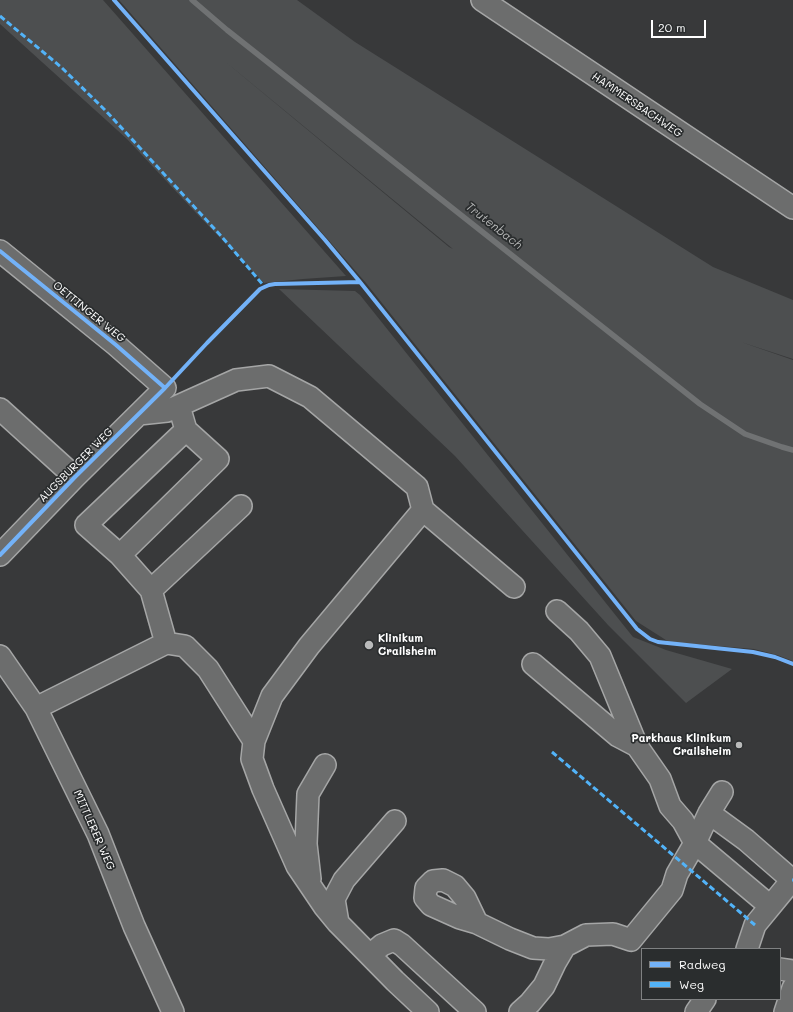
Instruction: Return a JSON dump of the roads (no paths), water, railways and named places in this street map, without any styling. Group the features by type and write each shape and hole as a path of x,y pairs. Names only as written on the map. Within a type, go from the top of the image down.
{"street":[{"name":"HAMMERSBACHWEG","path":"482,0 793,208"},
{"name":"OETTINGER WEG","path":"0,251 116,345 165,388"},
{"path":"138,414 167,411 236,380 269,376 310,398 417,487 423,510 514,587"},
{"name":"AUGSBURGER WEG","path":"0,555 75,477 165,388"},
{"path":"120,554 218,459 186,430 179,406"},
{"path":"0,410 75,477"},
{"path":"166,643 151,590 120,554 86,525 186,430"},
{"path":"151,590 241,506"},
{"path":"423,510 309,646 272,696 254,741 252,759 263,789 297,866 310,886 324,906 338,922 428,1012"},
{"path":"557,611 580,632 600,656 637,746 660,779 670,806 683,821 695,843 770,906"},
{"path":"36,708 166,643 185,646 208,669 254,741"},
{"name":"MITTLERER WEG","path":"0,656 36,708 98,834 134,926 173,1012"},
{"path":"533,664 618,736 637,746"},
{"path":"310,886 306,844 308,794 325,765"},
{"path":"477,924 533,948 549,949 565,946 586,935 613,934 631,940 672,890 677,874 695,843 709,813 722,792"},
{"path":"709,813 746,840 792,880 755,925 747,948"},
{"path":"338,922 334,899 344,880 395,820"},
{"path":"370,955 382,945 394,940 402,945 475,1012"},
{"path":"520,1012 530,1003 544,986 565,946"},
{"path":"781,969 793,971"},
{"path":"785,1012 793,988"},
{"path":"696,1012 704,1000"}],"waterway":[{"name":"Trutenbach","path":"192,0 227,30 700,404 745,434 793,450"}],"place":[{"name":"Klinikum Crailsheim","path":"369,645"},
{"name":"Parkhaus Klinikum Crailsheim","path":"739,745"}]}
